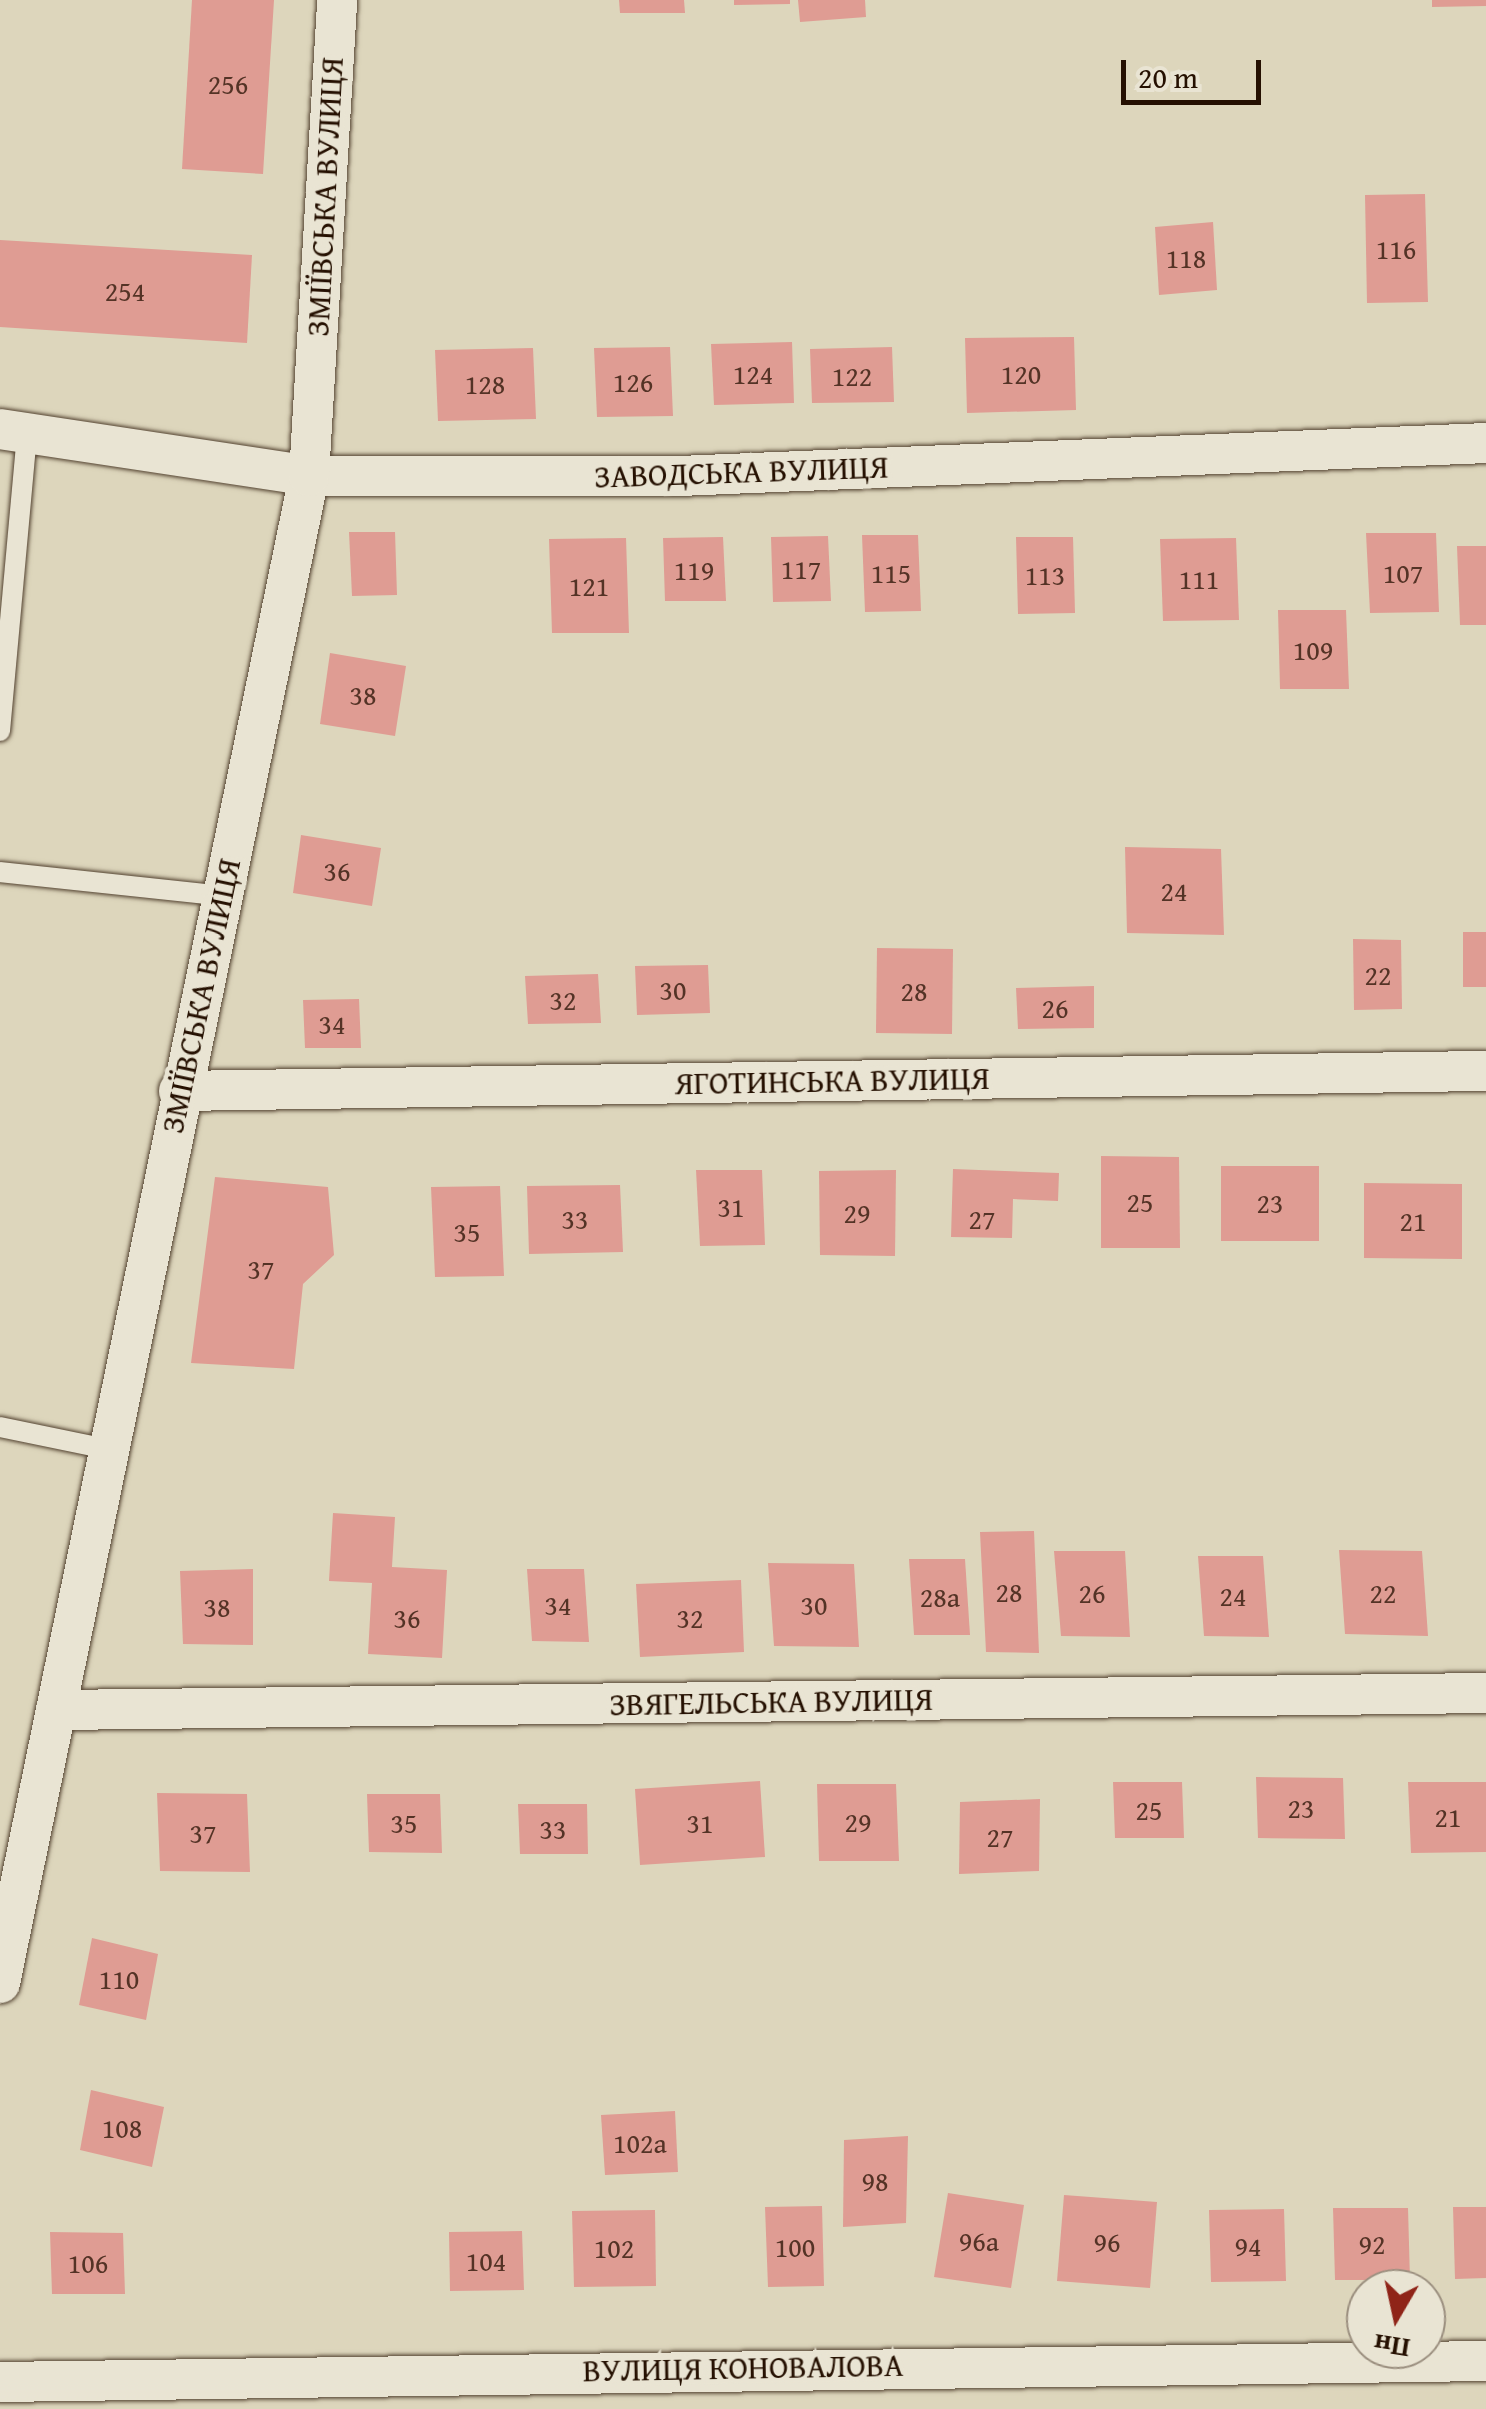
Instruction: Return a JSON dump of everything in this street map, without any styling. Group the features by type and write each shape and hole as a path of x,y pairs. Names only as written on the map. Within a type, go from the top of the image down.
{"street":[{"name":"ЗМІЇВСЬКА ВУЛИЦЯ","path":"0,1983 112,1450 178,1091 223,896 309,476 337,0"},
{"name":"ЗАВОДСЬКА ВУЛИЦЯ","path":"14,431 309,476 678,476 1486,443"},
{"name":"ЯГОТИНСЬКА ВУЛИЦЯ","path":"178,1091 1486,1071"},
{"name":"ЗВЯГЕЛЬСЬКА ВУЛИЦЯ","path":"56,1710 1486,1693"},
{"name":"ВУЛИЦЯ КОНОВАЛОВА","path":"0,2382 1486,2361"}],"lane":[{"path":"0,731 14,431"},
{"path":"0,872 223,896"},
{"path":"0,1426 112,1450"}],"building":[{"path":"192,0 274,0 263,174 182,169"},
{"path":"619,0 684,0 685,13 620,13"},
{"path":"734,0 790,0 790,4 734,5"},
{"path":"798,0 865,0 866,17 800,22"},
{"path":"1432,0 1486,0 1486,6 1432,7"},
{"path":"1425,194 1428,302 1367,303 1365,195"},
{"path":"1213,222 1217,290 1159,295 1155,227"},
{"path":"0,240 252,255 247,343 0,327"},
{"path":"1074,337 1076,410 967,413 965,338"},
{"path":"792,342 794,403 714,405 711,344"},
{"path":"670,347 673,416 597,417 594,348"},
{"path":"892,347 894,402 812,403 810,349"},
{"path":"533,348 536,419 438,421 435,350"},
{"path":"349,532 395,532 397,595 352,596"},
{"path":"1366,533 1436,533 1439,612 1370,613"},
{"path":"862,535 918,535 921,611 865,612"},
{"path":"828,536 831,601 773,602 771,537"},
{"path":"723,537 726,601 665,601 663,538"},
{"path":"1016,537 1073,537 1075,613 1018,614"},
{"path":"626,538 629,633 552,633 549,539"},
{"path":"1236,538 1239,620 1163,621 1160,539"},
{"path":"1457,546 1486,546 1486,625 1460,625"},
{"path":"1278,610 1346,610 1349,689 1280,689"},
{"path":"330,653 406,666 395,736 320,724"},
{"path":"301,835 381,848 372,906 293,893"},
{"path":"1125,847 1221,849 1224,935 1127,933"},
{"path":"1463,932 1486,932 1486,987 1463,987"},
{"path":"1353,939 1401,940 1402,1009 1354,1010"},
{"path":"877,948 953,949 952,1034 876,1033"},
{"path":"708,965 710,1013 637,1015 635,966"},
{"path":"598,974 601,1023 528,1024 525,976"},
{"path":"1094,986 1094,1028 1018,1029 1016,988"},
{"path":"359,999 361,1048 305,1048 303,1000"},
{"path":"1101,1156 1179,1157 1180,1248 1101,1248"},
{"path":"1221,1166 1319,1166 1319,1241 1221,1241"},
{"path":"953,1169 1059,1173 1058,1201 1013,1199 1012,1238 951,1237"},
{"path":"696,1170 762,1170 765,1245 700,1246"},
{"path":"896,1170 895,1256 820,1255 819,1171"},
{"path":"215,1177 328,1187 334,1255 303,1284 294,1369 191,1363"},
{"path":"1364,1183 1462,1184 1462,1259 1364,1258"},
{"path":"620,1185 623,1252 529,1254 527,1186"},
{"path":"500,1186 504,1276 435,1277 431,1187"},
{"path":"333,1513 395,1517 392,1567 447,1570 442,1658 368,1654 372,1583 329,1581"},
{"path":"1034,1531 1039,1653 986,1652 980,1532"},
{"path":"1339,1550 1422,1551 1428,1636 1345,1634"},
{"path":"1054,1551 1125,1551 1130,1637 1061,1636"},
{"path":"1198,1556 1263,1556 1269,1637 1204,1636"},
{"path":"909,1559 965,1559 970,1635 914,1635"},
{"path":"768,1563 854,1564 859,1647 774,1646"},
{"path":"253,1569 253,1645 183,1644 180,1571"},
{"path":"527,1569 584,1569 589,1642 532,1641"},
{"path":"741,1580 744,1652 640,1657 636,1584"},
{"path":"1256,1777 1343,1778 1345,1839 1258,1838"},
{"path":"760,1781 765,1857 640,1865 635,1789"},
{"path":"1113,1782 1182,1782 1184,1838 1115,1838"},
{"path":"1408,1782 1486,1782 1486,1852 1411,1853"},
{"path":"817,1784 896,1784 899,1861 819,1861"},
{"path":"157,1793 247,1794 250,1872 160,1871"},
{"path":"367,1794 440,1794 442,1853 369,1852"},
{"path":"1040,1799 1039,1871 959,1874 960,1802"},
{"path":"518,1804 587,1804 588,1854 520,1854"},
{"path":"92,1938 158,1954 146,2020 79,2005"},
{"path":"91,2090 164,2107 152,2167 80,2150"},
{"path":"675,2111 678,2172 605,2175 601,2115"},
{"path":"908,2136 906,2223 843,2227 844,2140"},
{"path":"948,2193 1024,2205 1011,2288 934,2277"},
{"path":"1064,2195 1157,2202 1150,2288 1057,2281"},
{"path":"822,2206 824,2286 768,2287 765,2207"},
{"path":"1453,2207 1486,2207 1486,2278 1455,2279"},
{"path":"1333,2208 1408,2208 1410,2269 1346,2269 1346,2280 1335,2280"},
{"path":"1284,2209 1286,2281 1211,2282 1209,2210"},
{"path":"655,2210 656,2286 574,2287 572,2211"},
{"path":"522,2231 524,2290 450,2291 449,2232"},
{"path":"50,2232 123,2233 125,2294 52,2294"}]}
